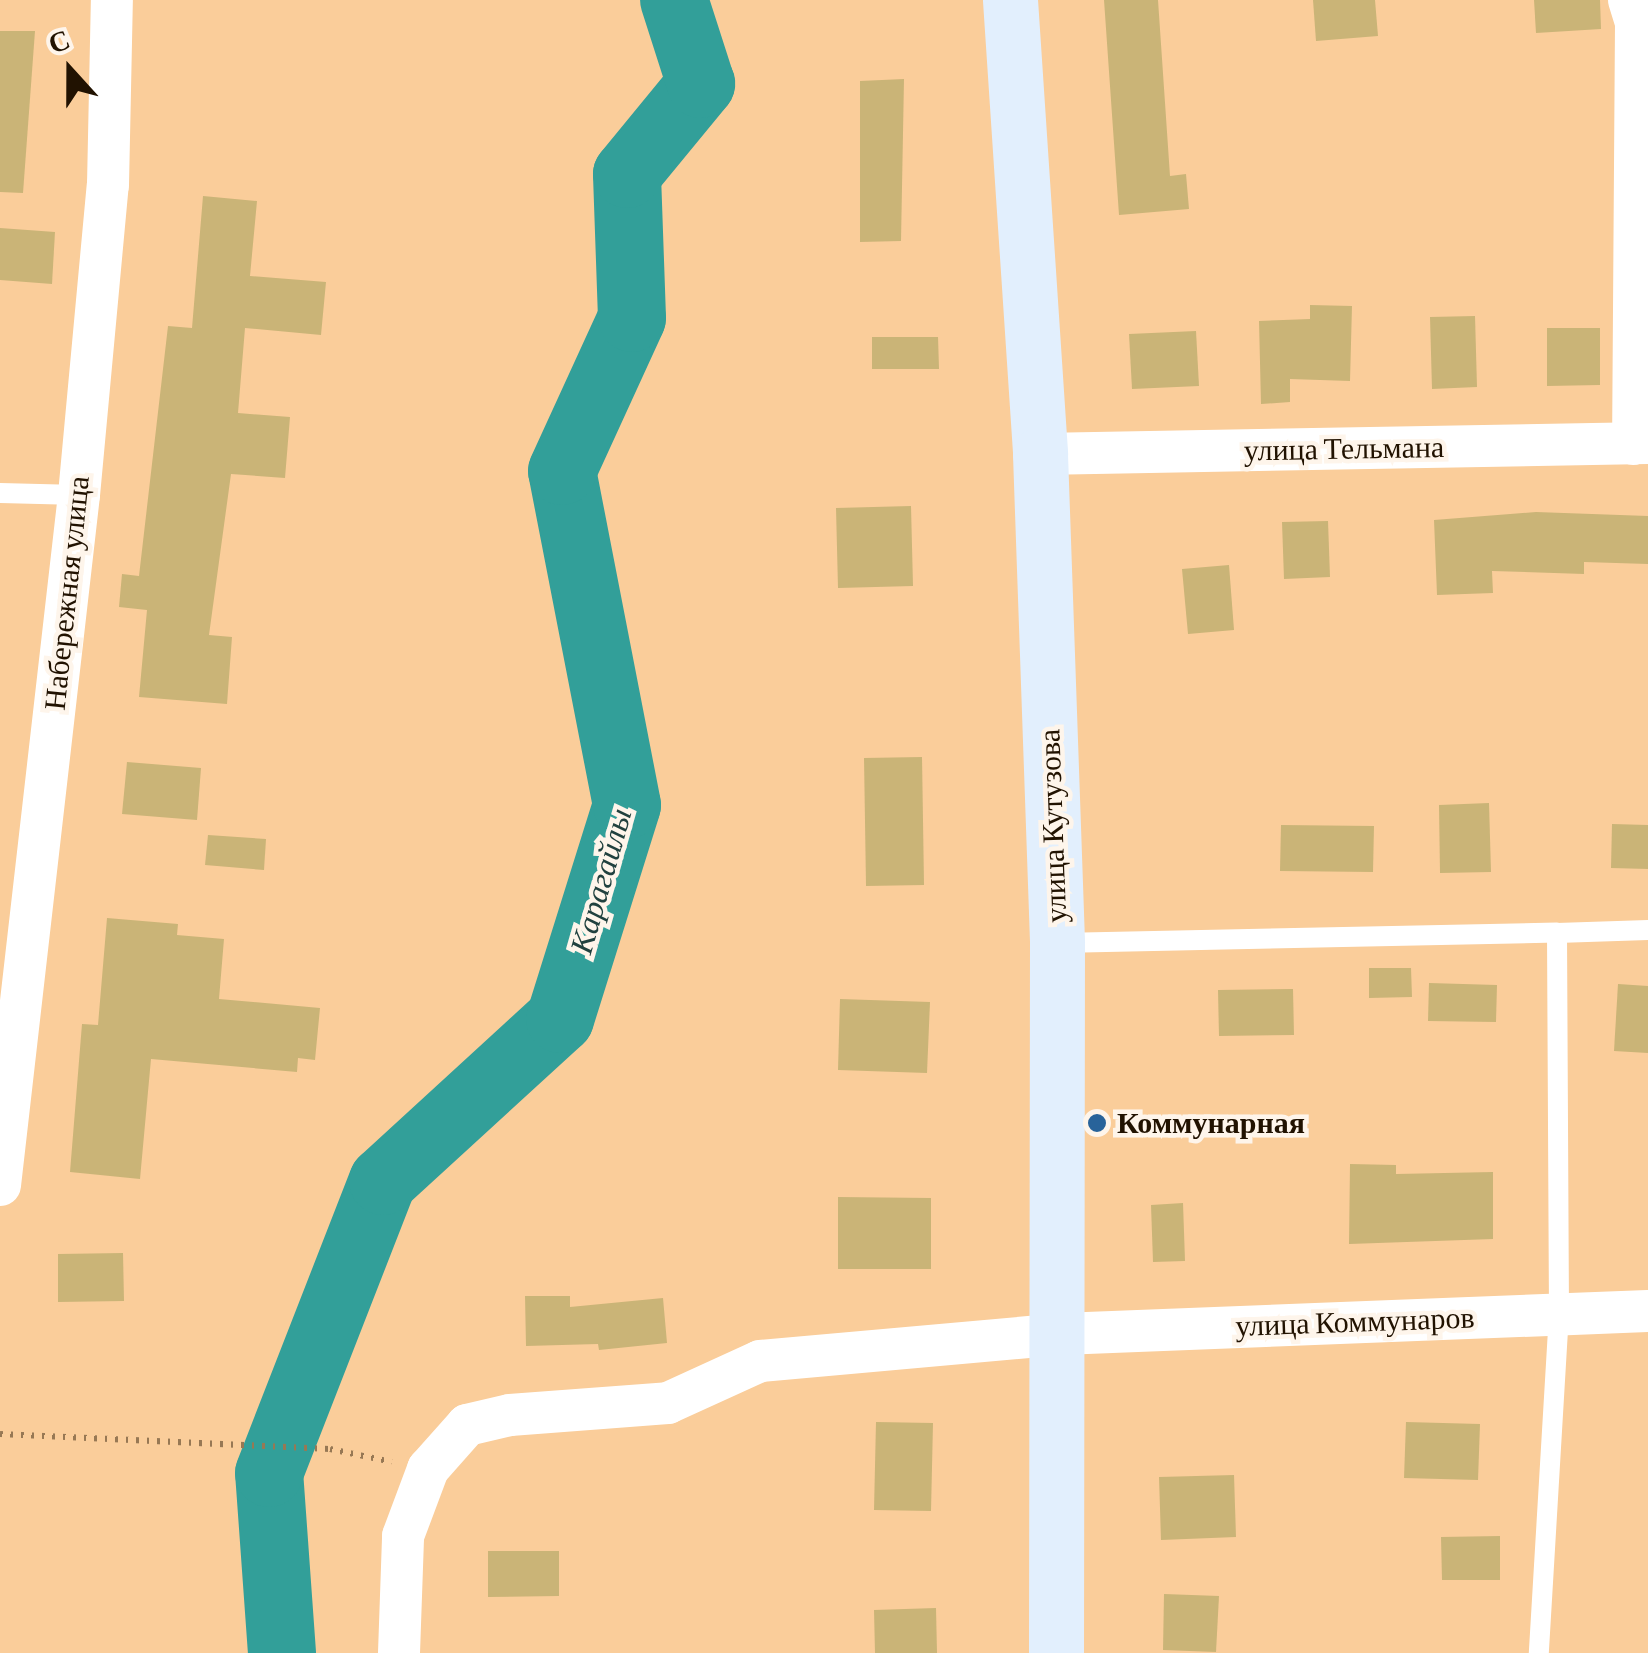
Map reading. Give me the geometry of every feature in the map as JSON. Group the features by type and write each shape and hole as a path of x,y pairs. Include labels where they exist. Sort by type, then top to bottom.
{"main road":[{"name":"улица Кутузова","path":"1010,0 1040,454 1058,943 1061,1334 1056,1653"}],"street":[{"name":"Набережная улица","path":"0,1184 79,494 108,185 112,0"},
{"path":"1629,0 1636,23 1640,443"},
{"name":"улица Тельмана","path":"1040,454 1640,443"},
{"name":"улица Коммунаров","path":"428,1469 467,1424 510,1415 668,1404 760,1361 1061,1334 1648,1311"},
{"path":"399,1653 403,1536 428,1469"}],"lane":[{"path":"0,493 79,494"},
{"path":"1058,943 1648,930"},
{"path":"1539,1653 1559,1313 1557,933"}],"path":[{"path":"0,1434 330,1449 428,1469"}],"building":[{"path":"1104,0 1158,0 1170,176 1186,174 1189,209 1119,215"},
{"path":"1313,0 1375,0 1378,36 1316,41"},
{"path":"1534,0 1600,0 1601,29 1536,33"},
{"path":"0,31 35,31 23,193 0,192"},
{"path":"904,79 901,241 860,242 860,81"},
{"path":"203,196 257,201 250,276 326,282 321,335 245,328 238,413 290,417 285,478 231,474 209,635 232,637 227,704 139,697 147,610 119,607 122,574 139,576 168,326 192,328"},
{"path":"0,228 55,232 52,284 0,280"},
{"path":"1310,305 1352,306 1350,381 1290,379 1290,402 1261,404 1259,321 1310,319"},
{"path":"1475,316 1477,387 1432,389 1430,317"},
{"path":"1547,328 1600,328 1600,385 1547,386"},
{"path":"1196,331 1199,386 1132,389 1129,334"},
{"path":"872,337 938,337 939,369 872,369"},
{"path":"911,506 913,586 838,588 836,508"},
{"path":"1536,512 1648,516 1648,564 1584,562 1584,574 1492,571 1493,593 1437,595 1434,520"},
{"path":"1328,521 1330,577 1284,579 1282,522"},
{"path":"1229,565 1234,630 1188,634 1182,569"},
{"path":"922,757 924,885 866,886 864,758"},
{"path":"127,762 201,768 197,820 122,814"},
{"path":"1489,803 1491,872 1440,873 1439,805"},
{"path":"1612,824 1648,825 1648,869 1611,868"},
{"path":"1281,825 1374,826 1373,872 1280,871"},
{"path":"208,835 266,839 264,870 205,865"},
{"path":"107,918 178,924 177,935 224,939 219,999 320,1008 315,1060 298,1058 297,1072 151,1059 140,1179 70,1172 82,1024 98,1025"},
{"path":"1369,968 1411,968 1412,997 1369,998"},
{"path":"1429,983 1497,985 1496,1022 1428,1021"},
{"path":"1618,984 1648,986 1648,1053 1614,1051"},
{"path":"1293,989 1294,1035 1219,1036 1218,990"},
{"path":"840,999 930,1002 927,1073 838,1070"},
{"path":"1350,1164 1396,1165 1396,1174 1493,1172 1493,1239 1349,1244"},
{"path":"838,1197 931,1198 931,1269 838,1269"},
{"path":"1183,1203 1185,1261 1153,1262 1151,1205"},
{"path":"123,1253 124,1301 58,1302 58,1254"},
{"path":"525,1296 570,1296 570,1307 663,1298 667,1343 599,1350 598,1344 526,1346"},
{"path":"876,1422 933,1423 931,1511 874,1510"},
{"path":"1406,1422 1480,1424 1478,1480 1404,1478"},
{"path":"1234,1475 1236,1537 1161,1540 1159,1477"},
{"path":"1500,1536 1500,1580 1442,1580 1441,1537"},
{"path":"488,1551 559,1551 559,1596 488,1597"},
{"path":"1164,1594 1219,1596 1216,1652 1163,1650"},
{"path":"936,1608 937,1653 875,1653 874,1610"}],"waterway":[{"name":"Карагайлы","path":"282,1653 269,1473 383,1181 560,1019 627,805 562,471 632,318 627,174 701,84 674,0"}],"place":[{"name":"Коммунарная","path":"1097,1123"}]}
